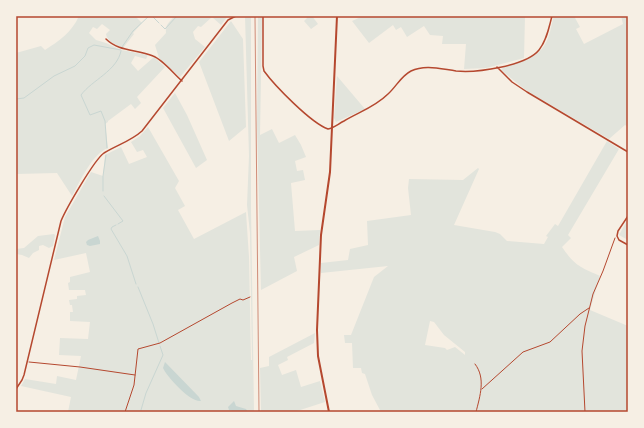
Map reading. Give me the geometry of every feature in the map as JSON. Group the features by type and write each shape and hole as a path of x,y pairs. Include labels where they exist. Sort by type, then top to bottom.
{"street":[{"path":"16,389 22,380 27,362 61,221 66,209 100,156 142,132 230,18 236,16"},
{"path":"264,16 264,71 312,120 324,128 331,128 380,101 408,73 418,68 425,67 468,72 497,67 528,59 536,53 544,42 552,16"},
{"path":"329,412 317,344 321,243 330,172 337,16"},
{"path":"106,39 123,49 154,56 182,81"},
{"path":"497,67 512,82 527,92 628,152"},
{"path":"628,216 618,231 617,236 619,240 628,245"}],"path":[{"path":"585,412 582,351 585,326 593,294 604,271 615,237 617,236"},
{"path":"125,412 134,388 138,349 160,343 232,303 240,299 243,300 250,297"},
{"path":"482,389 524,352 550,342 580,314 589,308"},
{"path":"27,362 80,367 136,375"},
{"path":"475,364 480,374 482,389 476,412"}],"shaded area":[{"path":"79,16 135,16 142,23 123,48 108,39 106,34 110,30 102,24 97,29 93,27 89,33 96,40 121,50 148,55 146,59 135,56 131,63 138,71 154,57 165,67 137,97 141,103 135,109 131,104 105,124 108,148 102,151 92,162 72,196 57,173 16,174 16,53 41,46 45,50 60,40 73,27"},
{"path":"174,16 227,17 221,25 212,17 201,27 198,26 193,32 195,39 205,47 180,77 159,58 155,45 166,33 167,26"},
{"path":"245,16 251,16 251,208 254,412 68,412 71,397 21,386 25,379 56,384 57,376 76,380 81,356 59,355 60,338 88,339 90,322 70,321 70,312 73,312 72,305 70,305 69,300 77,299 77,296 86,295 85,290 69,290 68,283 70,282 70,277 90,272 86,253 54,260 65,217 91,172 103,176 105,155 121,147 129,164 147,157 143,150 137,152 131,142 140,136 148,127 179,181 175,188 185,206 178,210 194,239 246,212 252,360 250,233 247,205 249,156"},
{"path":"258,16 262,17 260,135 272,129 279,143 295,135 306,157 295,161 297,171 303,170 305,180 291,183 295,231 320,230 319,245 294,257 297,271 261,290 257,124"},
{"path":"306,16 312,16 318,24 311,29 304,21 307,18"},
{"path":"363,16 525,16 524,58 486,68 464,69 466,44 442,44 443,36 430,35 424,26 407,37 401,27 396,30 393,25 369,43 352,21"},
{"path":"554,16 574,16 580,27 576,29 584,44 623,24 621,16 628,16 628,127 625,125 609,139 527,91 501,70 539,52 548,39"},
{"path":"231,21 243,39 246,127 229,141 199,62"},
{"path":"337,76 365,109 336,122 334,118"},
{"path":"175,93 187,115 207,160 196,168 163,108"},
{"path":"607,141 619,149 568,235 571,238 562,247 574,262 600,276 590,310 628,326 628,412 381,412 372,395 365,374 362,373 361,368 353,368 352,343 345,343 344,335 351,335 374,277 388,266 321,273 321,263 348,260 350,249 368,245 367,221 411,215 408,188 409,179 463,180 478,168 479,169 454,225 495,232 500,234 507,241 544,244 548,237 546,236 555,224 558,226","holes":["430,321 434,322 444,335 465,352 465,355 455,347 447,350 445,348 425,345"]},
{"path":"628,219 628,240 619,235"},
{"path":"54,234 53,246 49,248 43,245 39,246 39,250 33,253 29,258 16,254 16,249 24,248 38,236"},
{"path":"98,236 100,244 90,246 87,245 86,242 88,240"},
{"path":"315,333 314,343 287,357 288,360 278,365 282,375 296,370 301,387 320,381 325,402 294,412 261,412 260,368 269,366 269,357"},
{"path":"165,362 199,397 201,401 191,398 174,383 163,368"},
{"path":"234,401 236,406 246,409 248,412 236,412 229,410 228,407"}],"waterway":[{"path":"122,47 133,31 149,16"},
{"path":"152,16 159,23"},
{"path":"161,25 165,29 177,16"},
{"path":"16,99 24,98 54,76 75,66 85,56 88,48 94,45 121,50"},
{"path":"107,148 105,121 101,111 90,115 81,95 115,64 121,51"},
{"path":"103,191 103,176 106,155"},
{"path":"104,196 123,221 118,224"},
{"path":"116,225 111,229 127,256 136,284"},
{"path":"138,287 159,343"},
{"path":"141,410 146,393 163,355 160,346"}],"railway":[{"path":"255,16 259,412"}]}
